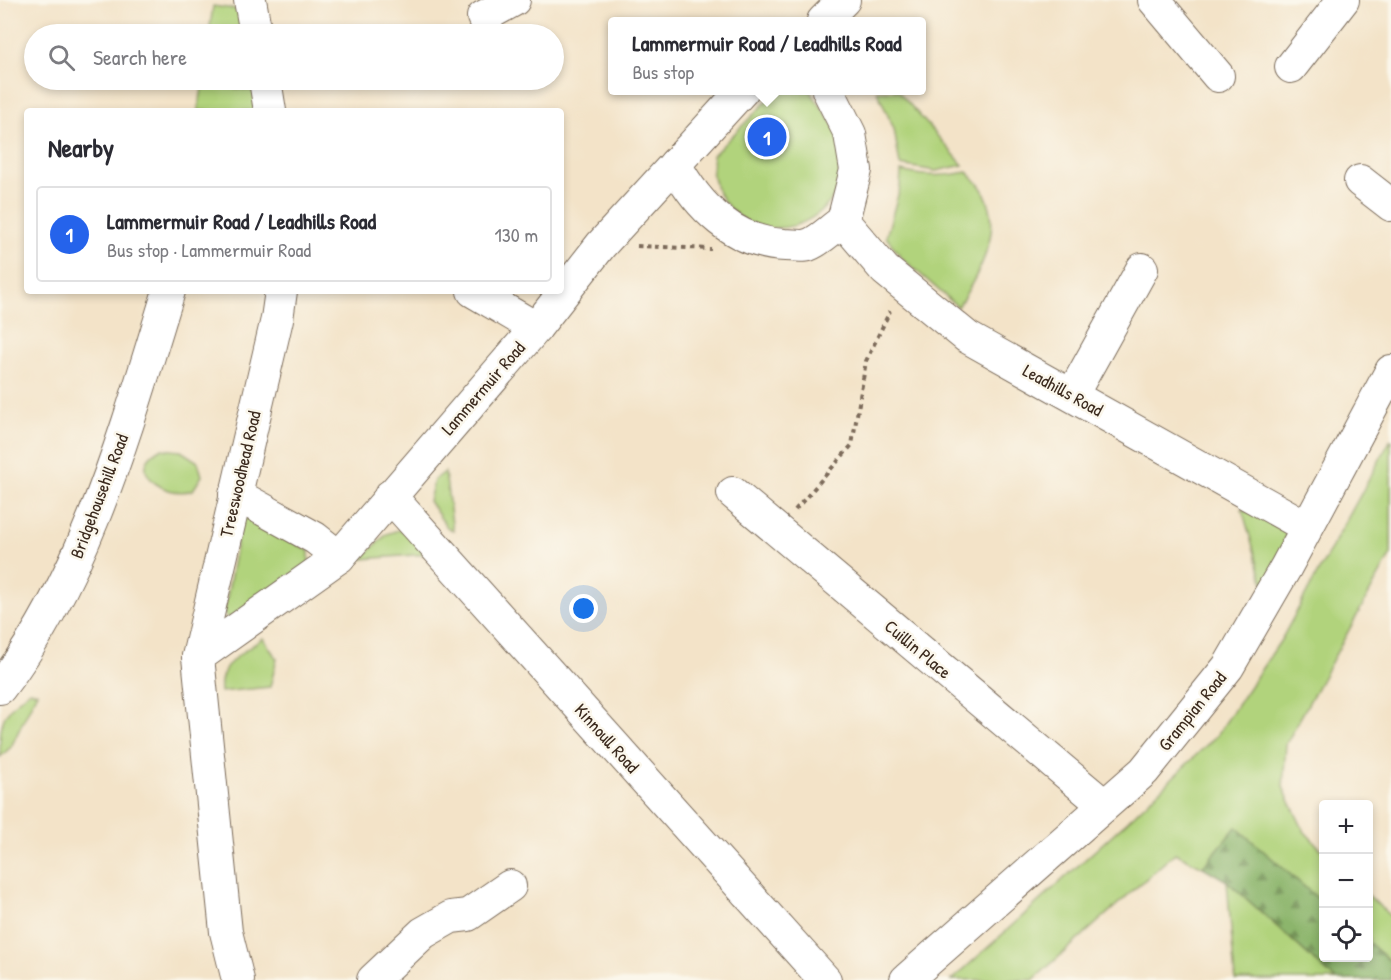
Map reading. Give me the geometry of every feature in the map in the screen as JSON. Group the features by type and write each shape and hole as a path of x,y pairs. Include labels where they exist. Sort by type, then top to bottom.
{"street":[{"path":"250,0 254,24"},
{"path":"483,17 514,0"},
{"path":"827,17 844,0"},
{"path":"1154,0 1218,76"},
{"path":"1291,68 1343,0"},
{"path":"266,90 269,108"},
{"name":"Lammermuir Road","path":"564,292 601,245 738,95"},
{"path":"675,164 688,189 725,225 746,238 774,244 807,245 843,221 856,170 850,134 830,95"},
{"path":"1360,181 1391,205"},
{"name":"Leadhills Road","path":"843,221 885,270 967,337 1307,527"},
{"path":"1072,395 1142,269"},
{"name":"Bridgehousehill Road","path":"0,688 15,669 64,586 120,447 168,294"},
{"name":"Treeswoodhead Road","path":"238,980 225,933 198,657 277,319 281,294"},
{"path":"478,294 536,328"},
{"name":"Lammermuir Road","path":"198,657 339,557 563,294"},
{"name":"Grampian Road","path":"906,980 1144,771 1228,667 1391,371"},
{"name":"Cuillin Place","path":"733,493 1104,805"},
{"path":"235,494 315,538 339,557"},
{"name":"Kinnoull Road","path":"390,496 825,980"},
{"path":"373,980 423,933 451,917 468,915 510,886"}],"path":[{"path":"777,530 852,445 866,361 892,308 906,287"}],"green space":[{"path":"213,6 248,11 251,24 210,24"},
{"path":"202,90 247,90 259,92 267,108 199,108"},
{"path":"773,95 813,95 840,138 847,158 847,168 828,204 812,218 793,226 774,228 754,224 737,215 723,199 713,178 713,155"},
{"path":"879,95 902,95 963,165 936,171 900,165 894,129"},
{"path":"901,171 934,176 967,172 981,188 989,204 992,221 985,256 958,307 902,258 886,237 900,188"},
{"path":"1391,439 1391,554 1286,744 1283,787 1304,831 1319,847 1319,900 1236,828 1203,867 1175,853 1033,980 952,980 1134,815 1217,735 1281,640"},
{"path":"161,449 181,451 198,462 202,476 193,490 181,492 170,490 159,486 152,480 147,472 146,464 150,456"},
{"path":"445,472 453,531 448,529 429,501 434,480"},
{"path":"1242,509 1288,531 1267,595"},
{"path":"249,517 309,551 309,563 228,619 224,614 241,519"},
{"path":"398,530 408,532 427,554 361,559 387,534"},
{"path":"263,638 277,659 270,687 221,692 221,682 227,667 240,654"},
{"path":"29,691 37,692 11,747 0,757 0,735 7,713"},
{"path":"1236,827 1319,900 1319,962 1373,962 1373,946 1391,962 1391,980 1336,980 1227,881 1203,867"},
{"path":"1227,881 1336,980 1235,980"},
{"path":"1373,900 1391,917 1391,962 1373,946"}],"place":[{"name":"Lammermuir Road / Leadhills Road","path":"767,137"}]}
